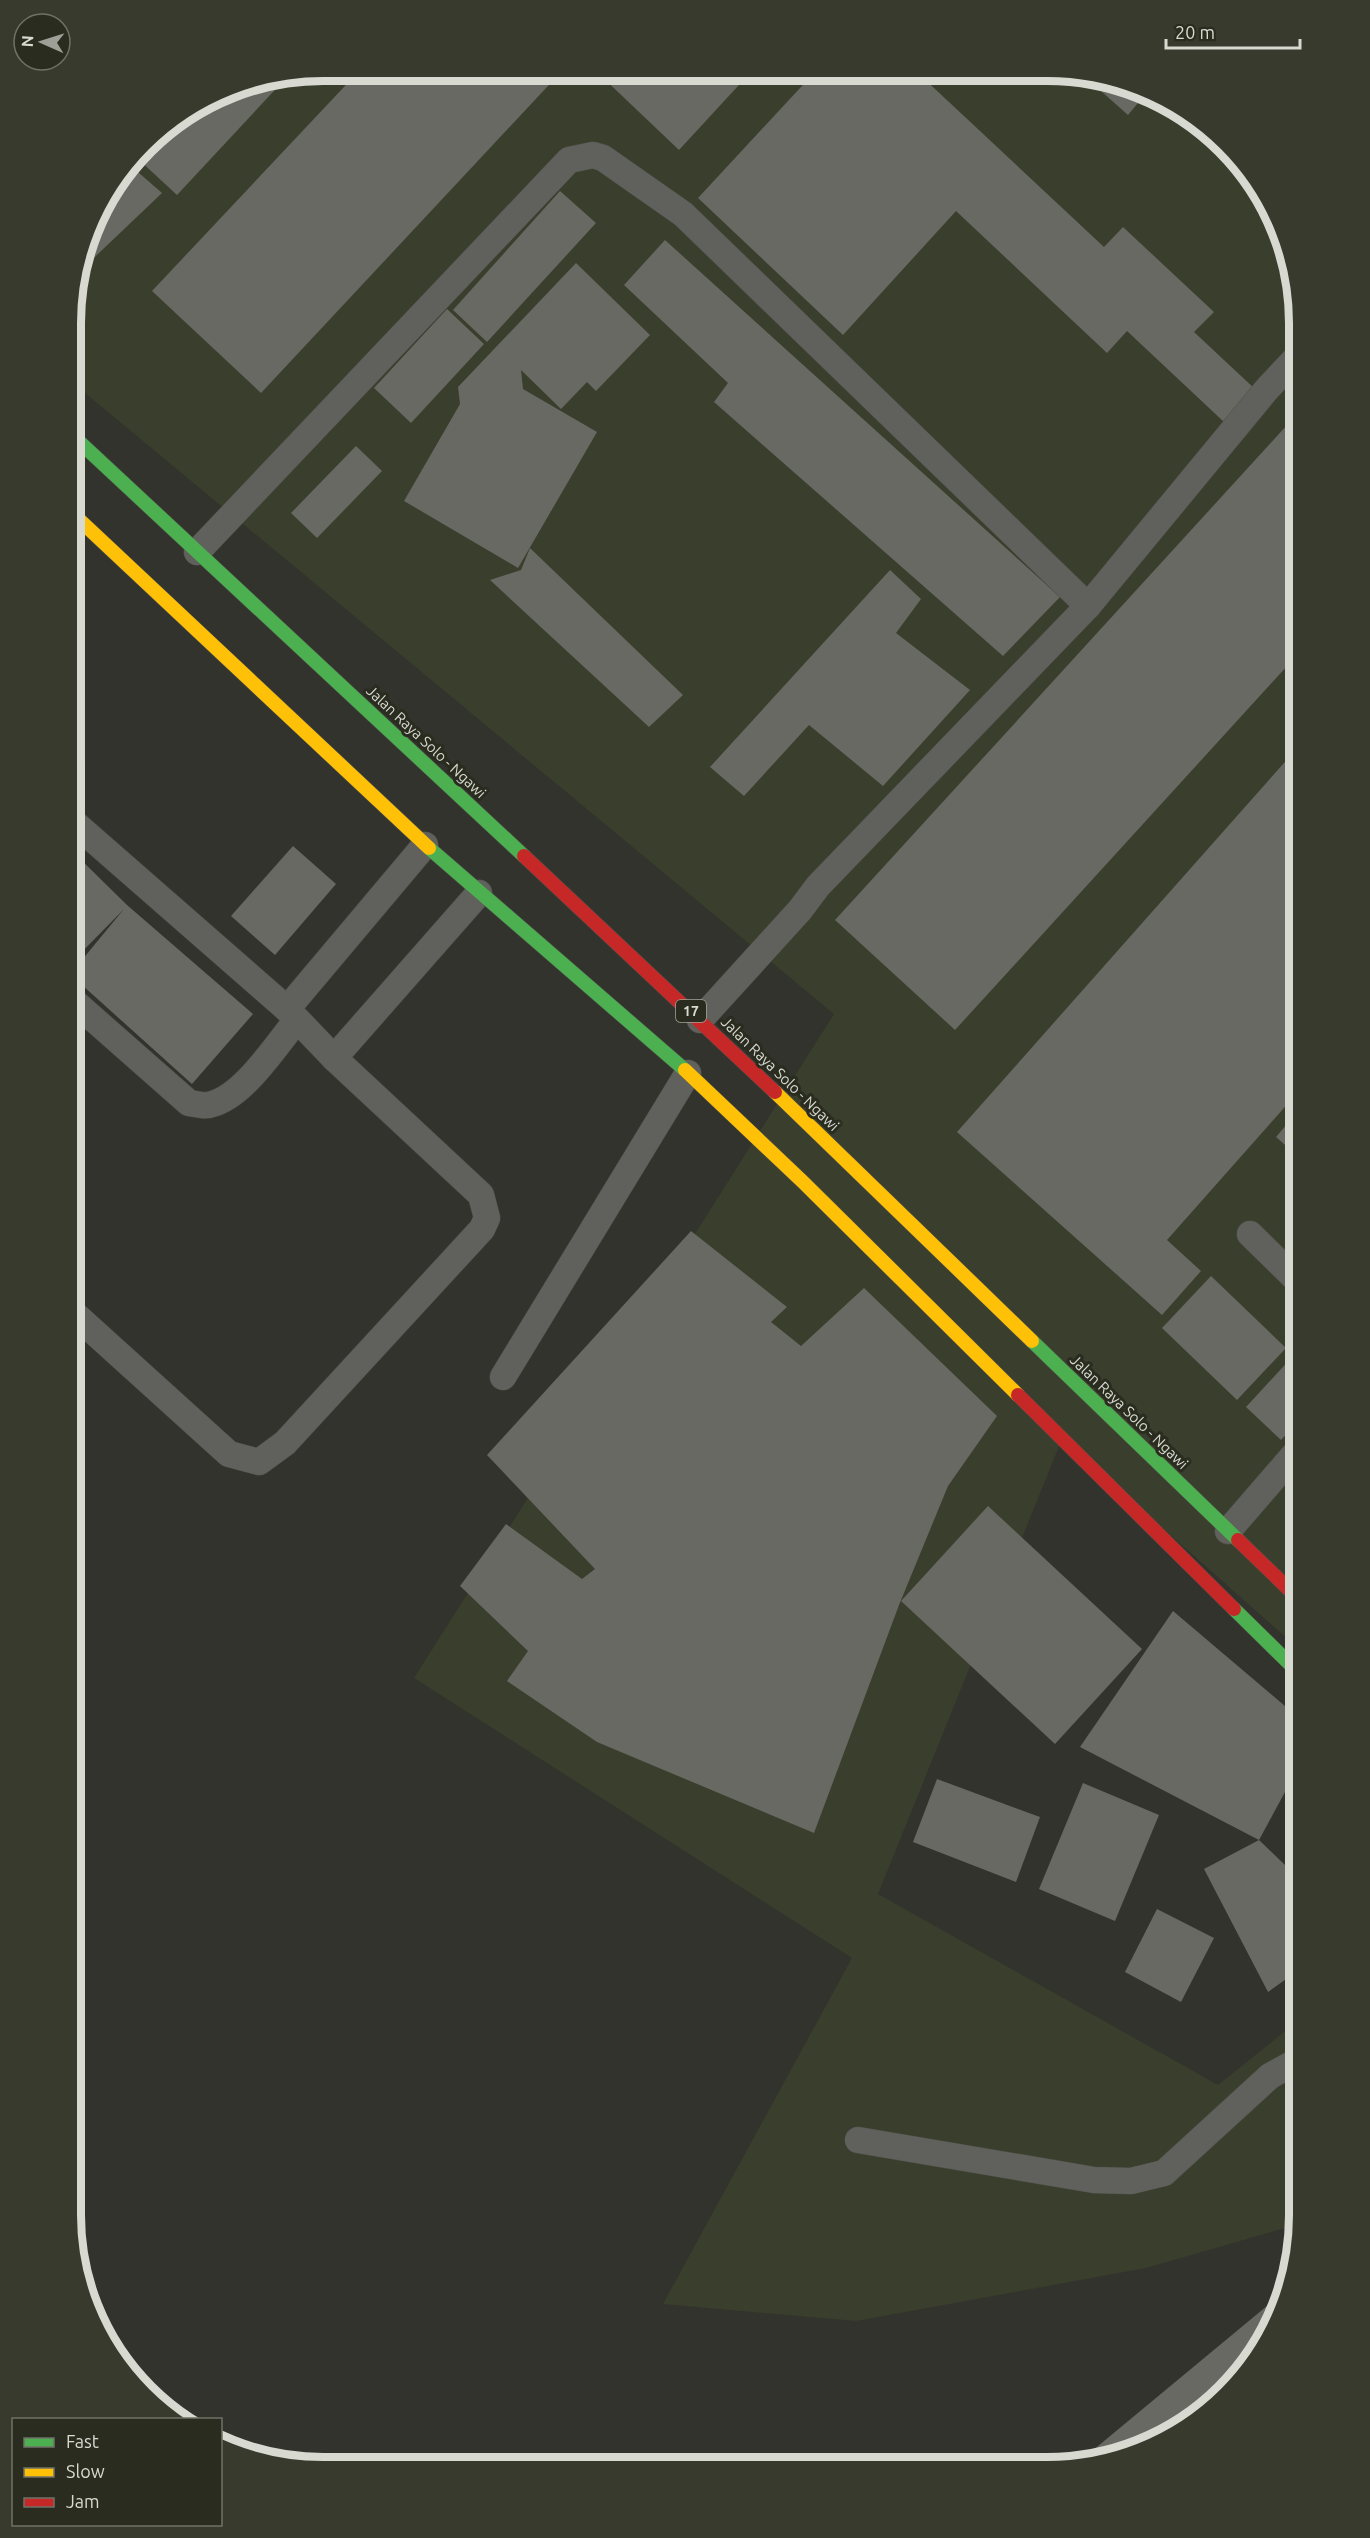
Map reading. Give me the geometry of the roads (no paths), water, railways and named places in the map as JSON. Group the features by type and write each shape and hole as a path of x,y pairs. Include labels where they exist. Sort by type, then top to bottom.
{"highway":[{"name":"Jalan Raya Solo - Ngawi","path":"81,443 700,1020 1289,1589"},
{"path":"81,521 425,845 688,1073 803,1182 1289,1663"}],"lane":[{"path":"197,552 569,160 593,155 603,158 683,214 1088,606"},
{"path":"700,1020 800,910 818,886 1088,606 1267,389 1289,366"},
{"path":"81,829 292,1015 334,1058 481,1195 487,1218 482,1229 285,1443 259,1462 229,1454 81,1319"},
{"path":"81,1008 189,1103 213,1104 237,1092 292,1015 425,845"},
{"path":"334,1058 479,893"},
{"path":"503,1377 688,1073"},
{"path":"1250,1234 1289,1272"},
{"path":"1228,1531 1289,1461"},
{"path":"858,2140 1094,2180 1131,2181 1164,2173 1270,2076 1289,2066"}]}
